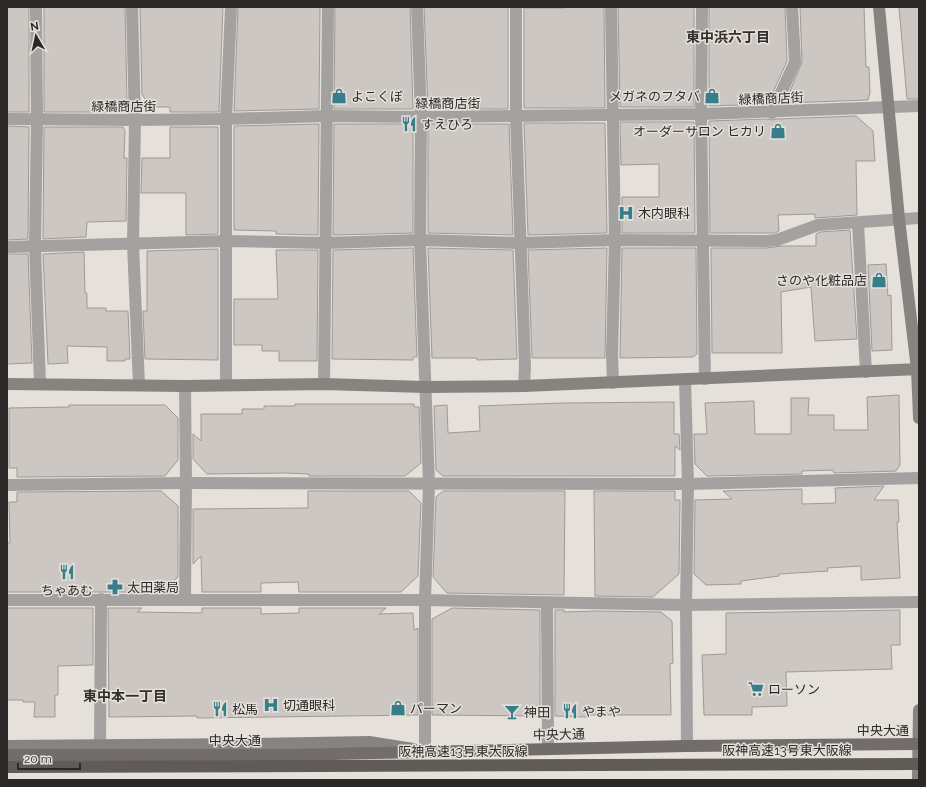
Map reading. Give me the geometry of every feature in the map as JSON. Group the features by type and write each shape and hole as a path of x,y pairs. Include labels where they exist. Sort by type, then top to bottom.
{"highway":[{"name":"阪神高速13号東大阪線","path":"7,766 919,764"}],"main road":[{"name":"中央大通","path":"7,755 287,754 548,748 918,744"}],"street":[{"path":"36,7 37,120 35,246 40,384"},
{"path":"132,7 135,120 133,244 139,385"},
{"path":"226,385 226,119 231,7"},
{"path":"324,384 328,7"},
{"path":"7,746 369,742 425,751 425,600 428,484 420,240 421,117 417,7"},
{"path":"516,7 516,117 525,366 524,386"},
{"path":"611,7 615,240 612,354 613,382"},
{"path":"702,7 701,114 705,379"},
{"path":"772,113 795,62 792,7"},
{"path":"879,7 899,219 918,369 919,418"},
{"name":"緑橋商店街","path":"7,119 135,120 327,116 613,116 772,113 919,106"},
{"path":"7,247 227,241 326,243 420,240 520,243 615,240 766,241 777,240 818,225 919,218"},
{"path":"858,223 866,372"},
{"path":"7,384 185,386 324,384 426,387 524,386 918,369"},
{"path":"685,379 688,484 686,746"},
{"path":"185,386 185,599"},
{"path":"7,485 186,483 688,484 919,478"},
{"path":"100,746 101,599"},
{"path":"7,600 425,600 686,605 919,602"},
{"path":"547,602 548,748"},
{"path":"918,780 919,710"}],"building":[{"path":"7,7 29,7 29,112 7,112"},
{"path":"44,7 125,7 127,101 116,112 44,112"},
{"path":"140,7 223,7 219,112 170,112 170,107 150,107 142,94"},
{"path":"238,7 320,7 319,109 234,111"},
{"path":"335,7 410,7 413,109 334,109"},
{"path":"424,7 508,7 508,109 428,109"},
{"path":"604,7 605,108 524,108 524,8"},
{"path":"618,7 694,7 694,107 620,107"},
{"path":"709,7 785,7 787,61 768,104 709,106"},
{"path":"800,7 864,7 866,67 869,67 870,93 868,100 785,103 802,62"},
{"path":"899,7 919,7 919,99 907,99"},
{"path":"856,116 873,131 875,161 856,161 857,215 815,218 815,214 778,215 779,231 775,233 710,233 709,121"},
{"path":"620,122 694,122 695,233 622,233 622,197 659,197 659,164 621,165"},
{"path":"524,123 605,123 607,233 528,235"},
{"path":"319,124 318,235 276,234 276,231 234,230 234,126"},
{"path":"334,124 413,124 413,233 333,235"},
{"path":"428,124 509,124 513,235 428,233"},
{"path":"7,126 29,127 28,239 7,240"},
{"path":"44,127 123,127 125,131 124,158 127,158 126,221 87,222 86,237 43,239"},
{"path":"170,127 218,127 218,234 186,235 186,193 141,193 142,158 170,158"},
{"path":"850,230 857,339 815,341 811,287 781,292 782,353 712,353 711,248 816,246 816,234 820,232"},
{"path":"413,248 417,357 413,357 413,360 332,359 333,250"},
{"path":"428,248 513,250 517,359 477,360 477,358 432,358"},
{"path":"607,248 605,358 532,358 528,250"},
{"path":"622,248 696,248 697,354 693,357 620,358"},
{"path":"218,249 218,360 145,359 143,311 147,311 147,251"},
{"path":"276,250 318,250 317,361 279,361 279,351 262,351 262,345 234,345 234,299 278,299"},
{"path":"84,252 87,308 106,308 106,311 128,311 130,359 125,359 125,361 107,361 107,347 67,346 68,363 48,364 43,254"},
{"path":"7,254 28,254 32,363 7,364"},
{"path":"886,264 888,296 891,295 892,350 872,351 868,265"},
{"path":"899,395 900,465 896,471 834,473 833,470 802,471 802,474 707,476 695,464 694,434 707,434 705,403 754,401 755,434 791,434 791,398 809,398 808,415 834,415 834,430 868,430 867,397"},
{"path":"674,402 674,434 679,434 680,450 675,446 675,476 443,476 436,470 434,406 447,405 448,433 480,431 479,406 562,403"},
{"path":"295,404 414,404 414,407 419,407 421,463 405,476 309,476 309,474 286,473 207,474 193,459 193,434 201,441 201,414 242,414 242,409 264,409 264,406 295,406"},
{"path":"69,405 165,405 178,418 178,460 165,476 17,477 17,468 9,468 9,408 69,407"},
{"path":"884,486 874,500 898,500 899,522 897,522 900,578 861,580 861,566 827,568 828,571 779,574 779,576 741,581 741,584 706,585 694,574 695,500 732,499 723,491 802,489 802,504 836,503 835,488"},
{"path":"161,491 178,506 178,577 160,592 7,592 7,543 10,543 9,502 17,502 17,492"},
{"path":"308,491 409,491 421,503 418,576 401,592 299,592 298,582 261,583 261,592 202,592 201,556 193,564 193,509 308,508"},
{"path":"443,491 565,491 564,595 447,593 433,577 436,497"},
{"path":"594,491 675,491 675,500 680,500 679,574 653,597 595,596"},
{"path":"7,608 93,608 93,665 58,666 58,695 55,695 55,717 34,717 35,702 7,700"},
{"path":"108,608 142,608 137,612 202,613 202,608 261,608 261,614 299,613 299,608 386,608 379,614 413,613 414,630 418,628 418,715 197,718 197,716 109,717"},
{"path":"452,608 540,610 540,716 432,715 432,619"},
{"path":"555,610 564,610 564,612 661,612 672,621 673,663 670,664 671,715 587,715 587,717 555,716"},
{"path":"900,610 900,645 891,645 892,669 786,672 787,706 752,707 752,715 704,715 702,655 726,654 726,613"}],"place":[{"name":"よこくぼ","path":"339,96"},
{"name":"メガネのフタバ","path":"712,96"},
{"name":"すえひろ","path":"409,124"},
{"name":"オーダーサロン ヒカリ","path":"778,131"},
{"name":"木内眼科","path":"626,213"},
{"name":"さのや化粧品店","path":"879,280"},
{"name":"ちゃあむ","path":"67,572"},
{"name":"太田薬局","path":"115,587"},
{"name":"ローソン","path":"756,689"},
{"name":"切通眼科","path":"271,705"},
{"name":"パーマン","path":"398,708"},
{"name":"松馬","path":"220,709"},
{"name":"やまや","path":"570,711"},
{"name":"神田","path":"512,712"}],"district":[{"name":"東中浜六丁目","path":"728,37"},
{"name":"東中本一丁目","path":"125,696"}]}
